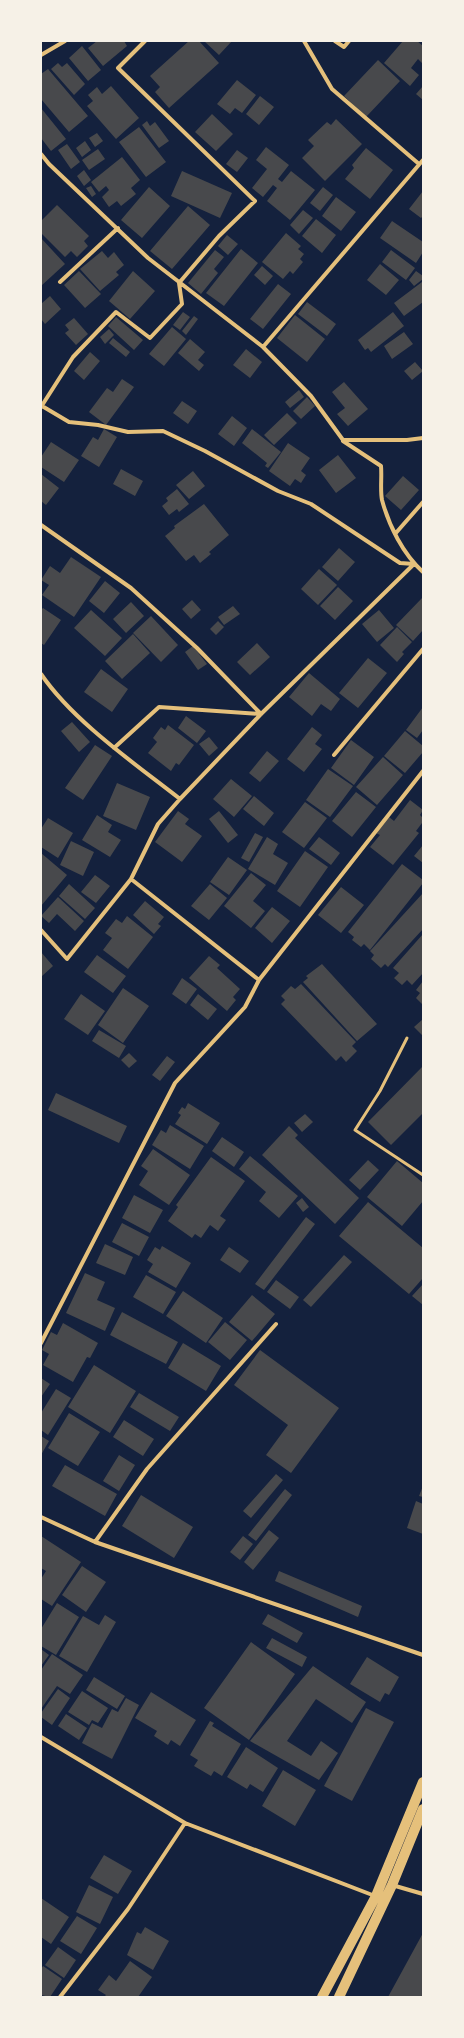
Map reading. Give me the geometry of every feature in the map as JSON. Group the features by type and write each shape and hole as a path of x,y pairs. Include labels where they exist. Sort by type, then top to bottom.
{"main road":[{"path":"322,1997 376,1896 423,1782"},
{"path":"339,1997 392,1885 423,1809"}],"street":[{"path":"41,55 65,41"},
{"path":"145,41 118,68 255,201 219,236 179,283 182,304 150,338 116,312 73,357 41,407 69,422 98,425 128,432 163,431 205,451 278,491 311,504 400,563 414,564"},
{"path":"304,41 332,89 419,164"},
{"path":"335,41 344,47 349,41"},
{"path":"41,154 49,164 148,258 263,347 311,396 343,440 381,466 382,499 395,534 414,564 423,572"},
{"path":"263,347 423,160"},
{"path":"60,282 118,228"},
{"path":"343,440 407,440 423,438"},
{"path":"395,534 423,502"},
{"path":"41,525 131,588 196,648 261,714"},
{"path":"41,930 67,958 131,879 158,824 180,799 261,714 414,564"},
{"path":"334,756 423,649"},
{"path":"41,674 54,693 114,748 180,799"},
{"path":"114,748 159,707 261,714"},
{"path":"41,1343 175,1083 245,1006 259,980 423,771"},
{"path":"131,879 259,980"},
{"path":"95,1542 147,1469 276,1324"},
{"path":"41,1517 95,1542 423,1655"},
{"path":"41,1737 185,1824 376,1896"},
{"path":"60,1997 128,1909 185,1824"},
{"path":"392,1885 423,1894"}],"lane":[{"path":"407,1038 380,1092 355,1130 423,1175"}],"building":[{"path":"97,41 124,41 127,46 103,66 88,48"},
{"path":"189,41 199,41 219,63 169,108 155,92 160,87 150,76"},
{"path":"204,41 232,41 219,55"},
{"path":"403,41 417,41 423,46 423,64 418,59 411,68 419,75 410,86 384,63"},
{"path":"82,46 101,70 88,81 69,58"},
{"path":"378,60 400,81 366,117 344,96"},
{"path":"58,63 62,67 67,63 85,84 74,95 51,69"},
{"path":"48,69 88,116 69,132 41,99 41,74"},
{"path":"237,80 256,95 242,113 235,108 230,114 217,104"},
{"path":"111,86 139,118 116,139 87,106 93,101 88,95 97,87 102,94"},
{"path":"423,86 423,100 416,94"},
{"path":"260,96 274,107 259,125 246,114"},
{"path":"41,108 66,139 51,151 41,138"},
{"path":"212,114 233,134 216,151 195,132"},
{"path":"336,119 362,144 325,181 302,158 314,146 308,140 327,122 331,125"},
{"path":"147,121 150,126 155,122 169,141 159,148 142,125"},
{"path":"139,127 166,162 146,177 119,142"},
{"path":"97,133 103,141 95,147 89,138"},
{"path":"85,141 91,150 82,157 76,148"},
{"path":"67,144 80,162 71,169 58,150"},
{"path":"266,147 289,165 278,179 282,182 291,171 315,190 290,220 267,201 277,188 273,185 263,197 252,188 267,169 256,160"},
{"path":"366,148 393,170 370,199 345,179 354,168 352,165"},
{"path":"98,149 105,159 89,170 82,160"},
{"path":"237,150 248,158 237,172 226,164"},
{"path":"122,157 140,180 131,188 136,194 121,206 117,201 109,207 102,197 109,190 106,186 99,192 91,182"},
{"path":"84,170 91,180 84,186 77,176"},
{"path":"182,171 232,193 220,218 171,196"},
{"path":"91,186 96,194 92,197 86,188"},
{"path":"149,187 170,206 142,238 121,220"},
{"path":"323,187 333,195 320,211 310,203"},
{"path":"423,191 423,216 421,218 409,209"},
{"path":"336,197 356,212 341,231 322,216"},
{"path":"57,205 89,236 84,241 88,246 77,257 71,251 65,257 41,233 41,221"},
{"path":"188,206 210,225 172,269 150,251"},
{"path":"303,210 313,218 299,234 290,225"},
{"path":"316,219 336,235 322,253 302,236"},
{"path":"392,221 423,242 423,252 416,263 380,238"},
{"path":"286,233 301,246 298,249 304,254 300,259 303,262 293,274 290,271 283,279 262,262"},
{"path":"227,235 238,244 228,255 218,246"},
{"path":"41,238 65,264 41,286"},
{"path":"241,249 258,263 224,306 206,293"},
{"path":"215,250 224,257 214,269 218,273 201,294 188,283"},
{"path":"391,250 415,268 406,280 382,262"},
{"path":"102,251 108,258 114,252 124,265 116,272 119,275 100,291 80,269"},
{"path":"380,264 399,280 386,295 367,280"},
{"path":"262,266 273,276 265,285 254,275"},
{"path":"79,271 101,294 85,308 64,285"},
{"path":"133,271 155,291 130,319 109,301"},
{"path":"416,271 423,276 423,279 414,286 409,280"},
{"path":"422,282 423,302 404,316 394,303"},
{"path":"278,284 291,294 263,329 250,319"},
{"path":"50,296 61,309 45,324 41,319 41,304"},
{"path":"307,302 336,324 327,336 298,314"},
{"path":"183,312 190,317 180,330 173,325"},
{"path":"393,312 404,326 371,352 368,348 365,350 358,340"},
{"path":"295,315 325,339 307,362 277,338"},
{"path":"194,316 198,319 186,335 182,331"},
{"path":"116,317 143,340 134,350 108,326"},
{"path":"74,318 88,334 76,345 65,333 69,330 65,325"},
{"path":"172,327 186,339 164,366 149,354"},
{"path":"109,329 114,335 105,344 100,337"},
{"path":"404,332 413,344 392,359 384,346"},
{"path":"113,338 130,352 126,357 109,343"},
{"path":"190,339 205,352 198,360 204,365 199,371 178,353"},
{"path":"246,349 262,362 250,378 233,365"},
{"path":"90,352 100,361 84,380 74,371"},
{"path":"415,362 423,371 412,380 404,371"},
{"path":"122,379 134,387 106,425 89,412 107,388 113,392"},
{"path":"344,382 368,409 348,426 337,414 345,408 332,392"},
{"path":"299,390 304,397 290,408 285,402"},
{"path":"307,397 315,406 301,419 293,411"},
{"path":"182,401 197,411 188,424 173,413"},
{"path":"287,413 297,423 274,445 264,435"},
{"path":"232,416 247,428 234,446 218,434"},
{"path":"104,429 117,437 99,467 81,456 93,437 98,440"},
{"path":"252,429 281,452 268,468 265,466 267,463 242,443"},
{"path":"51,442 79,460 64,482 41,467 41,457"},
{"path":"288,443 310,458 301,471 306,475 301,483 295,479 290,486 269,471"},
{"path":"338,455 356,478 336,493 319,470"},
{"path":"121,469 143,481 135,496 113,484"},
{"path":"193,471 205,486 189,499 176,485"},
{"path":"41,474 59,488 46,505 41,501"},
{"path":"403,476 419,490 401,510 385,496"},
{"path":"177,489 189,504 179,512 177,509 169,515 162,506 168,501 166,498"},
{"path":"204,504 229,535 209,552 211,554 200,563 194,555 186,561 165,536 175,528 174,526"},
{"path":"339,548 355,562 338,581 322,567"},
{"path":"71,557 101,577 74,617 42,595 49,585 41,580 50,566 60,573"},
{"path":"319,569 337,585 318,605 301,589"},
{"path":"105,581 120,593 104,613 89,601"},
{"path":"338,587 353,601 335,620 320,606"},
{"path":"423,597 423,630 413,641 396,625"},
{"path":"192,600 201,610 191,619 182,609"},
{"path":"131,602 144,616 126,633 113,619"},
{"path":"233,606 240,614 224,625 218,617"},
{"path":"43,608 61,620 44,645 41,643 41,610"},
{"path":"91,610 122,638 105,656 74,628"},
{"path":"379,610 394,628 377,642 362,624"},
{"path":"151,616 178,645 161,662 133,633"},
{"path":"218,621 224,627 216,635 210,629"},
{"path":"397,627 412,642 402,652 404,654 397,662 380,645"},
{"path":"133,634 150,653 122,679 105,661"},
{"path":"257,643 270,657 250,675 237,662"},
{"path":"193,646 207,664 198,670 185,652"},
{"path":"368,658 387,673 358,708 339,693"},
{"path":"101,669 128,689 112,712 84,692"},
{"path":"309,673 340,699 331,711 321,704 312,716 289,697"},
{"path":"423,707 423,730 417,738 406,730"},
{"path":"186,716 206,731 197,743 178,728"},
{"path":"72,722 90,742 79,752 61,731"},
{"path":"168,725 194,745 179,765 176,763 171,771 148,753 157,742 153,738 161,727 165,730"},
{"path":"312,727 322,735 315,744 322,749 304,772 287,759"},
{"path":"405,731 423,746 423,752 405,773 384,756"},
{"path":"209,737 218,748 209,756 199,744"},
{"path":"351,740 374,757 354,785 331,768"},
{"path":"95,745 112,756 83,800 65,788"},
{"path":"267,751 279,761 260,782 249,773"},
{"path":"383,757 403,775 377,805 356,787"},
{"path":"328,769 353,786 330,817 306,800"},
{"path":"231,779 252,796 234,817 213,799"},
{"path":"117,783 150,797 136,830 103,816"},
{"path":"356,792 376,807 352,837 332,821"},
{"path":"254,796 274,813 264,826 243,809"},
{"path":"410,800 423,810 420,815 423,818 423,824 422,823 416,831 419,833 393,865 370,847 380,835 376,833 389,817 394,821"},
{"path":"305,802 327,818 304,848 282,832"},
{"path":"178,811 189,819 185,824 202,836 182,862 155,842"},
{"path":"219,811 238,835 228,843 209,819"},
{"path":"97,815 112,825 108,832 121,840 110,857 82,840"},
{"path":"48,818 73,833 58,858 41,847 41,829"},
{"path":"255,833 263,837 249,862 241,858"},
{"path":"267,837 278,844 273,854 288,863 275,885 248,869"},
{"path":"319,837 340,853 331,865 309,849"},
{"path":"71,841 94,852 83,876 60,865"},
{"path":"423,845 423,863 414,856"},
{"path":"305,851 328,867 300,907 277,891"},
{"path":"41,853 67,875 41,906 42,876"},
{"path":"228,857 247,870 229,895 210,882"},
{"path":"402,864 423,880 423,883 370,950 364,944 361,947 352,940 354,937 348,932"},
{"path":"251,873 266,885 253,901 265,911 251,928 224,906"},
{"path":"95,875 110,886 96,903 81,892"},
{"path":"69,884 95,908 85,919 59,896"},
{"path":"210,884 227,898 209,920 191,906"},
{"path":"341,887 364,905 341,933 318,915"},
{"path":"423,893 423,929 388,967 385,964 381,968 371,959 374,955 370,951"},
{"path":"58,897 84,921 75,931 57,914 49,923 41,916"},
{"path":"145,901 164,917 158,924 161,926 154,934 133,915"},
{"path":"272,907 290,921 272,943 255,928"},
{"path":"127,916 153,937 128,969 103,950 112,938 105,933 116,919 122,923"},
{"path":"423,934 423,973 412,985 407,980 402,985 394,978 399,973 393,968"},
{"path":"41,952 53,966 41,977"},
{"path":"97,955 126,976 113,993 84,972"},
{"path":"209,956 220,965 217,968 240,989 233,997 236,1000 227,1011 189,978"},
{"path":"322,964 377,1024 357,1041 303,982 308,978 306,976"},
{"path":"182,978 197,989 186,1004 172,994"},
{"path":"423,981 423,1005 416,998 420,993 416,990"},
{"path":"301,984 356,1042 352,1046 357,1051 346,1062 341,1056 336,1061 281,1004 285,1000 281,996 291,986 295,989"},
{"path":"123,988 149,1006 123,1043 98,1025"},
{"path":"81,994 105,1011 88,1035 64,1019"},
{"path":"198,994 217,1009 208,1020 190,1005"},
{"path":"423,1019 423,1036 414,1027"},
{"path":"99,1030 126,1046 119,1058 92,1041"},
{"path":"129,1053 137,1061 129,1068 121,1060"},
{"path":"167,1056 175,1062 160,1081 152,1075"},
{"path":"423,1066 423,1113 391,1145 368,1122"},
{"path":"56,1093 127,1126 119,1143 48,1110"},
{"path":"188,1103 220,1123 207,1144 175,1124 181,1115 178,1113 182,1107 185,1109"},
{"path":"305,1114 313,1122 302,1132 294,1123"},
{"path":"170,1125 204,1146 190,1169 152,1145 161,1130 166,1133"},
{"path":"289,1126 298,1135 295,1138 359,1198 335,1224 262,1155"},
{"path":"222,1137 244,1152 234,1167 212,1151"},
{"path":"153,1149 190,1175 169,1205 139,1185 148,1171 141,1166"},
{"path":"250,1156 298,1196 279,1218 259,1201 266,1192 239,1169"},
{"path":"211,1157 245,1181 220,1216 226,1220 218,1231 210,1225 201,1238 195,1234 192,1238 168,1221 178,1207 176,1205"},
{"path":"368,1160 379,1170 360,1190 349,1180"},
{"path":"397,1161 423,1183 423,1201 402,1226 367,1197"},
{"path":"134,1195 163,1210 150,1233 122,1218"},
{"path":"302,1198 309,1207 303,1212 296,1203"},
{"path":"368,1202 423,1248 423,1278 409,1294 339,1236"},
{"path":"306,1217 315,1224 264,1290 255,1284"},
{"path":"122,1223 149,1237 139,1256 112,1242"},
{"path":"105,1244 133,1257 125,1275 96,1263"},
{"path":"162,1246 191,1263 176,1288 148,1272 153,1264 147,1260 155,1247 160,1250"},
{"path":"229,1247 249,1261 240,1273 220,1260"},
{"path":"344,1255 352,1262 311,1307 303,1300"},
{"path":"85,1273 105,1282 97,1300 115,1308 105,1331 66,1313"},
{"path":"146,1275 176,1292 163,1314 133,1297"},
{"path":"276,1280 299,1297 290,1309 267,1292"},
{"path":"423,1284 423,1305 412,1296"},
{"path":"183,1291 223,1318 206,1343 166,1316"},
{"path":"252,1295 275,1314 252,1341 229,1322"},
{"path":"122,1312 178,1342 166,1364 110,1335"},
{"path":"225,1322 247,1340 230,1360 208,1342"},
{"path":"63,1323 98,1343 90,1358 87,1357 73,1382 43,1365 49,1354 42,1350 51,1332 57,1335"},
{"path":"183,1343 221,1366 206,1391 168,1368"},
{"path":"260,1350 339,1408 291,1473 266,1455 288,1425 234,1385"},
{"path":"94,1365 136,1391 110,1433 68,1407"},
{"path":"41,1378 50,1384 41,1397"},
{"path":"56,1389 71,1398 48,1435 41,1430 41,1413"},
{"path":"139,1393 179,1417 170,1431 130,1407"},
{"path":"69,1413 100,1432 78,1466 48,1448"},
{"path":"124,1420 154,1439 143,1456 113,1437"},
{"path":"41,1436 49,1441 41,1455"},
{"path":"119,1455 135,1465 119,1491 103,1481"},
{"path":"65,1465 117,1494 105,1516 52,1486"},
{"path":"276,1474 283,1480 251,1518 243,1511"},
{"path":"423,1486 423,1497 419,1496"},
{"path":"285,1489 292,1495 256,1541 248,1535"},
{"path":"141,1495 193,1527 174,1558 122,1526"},
{"path":"416,1501 423,1504 423,1534 407,1528"},
{"path":"269,1530 279,1538 253,1570 244,1562"},
{"path":"41,1536 81,1562 52,1606 41,1599 41,1579 46,1571 41,1568"},
{"path":"243,1536 253,1544 240,1560 230,1552"},
{"path":"82,1566 106,1582 86,1612 62,1595"},
{"path":"279,1571 362,1606 358,1617 275,1581"},
{"path":"57,1603 79,1617 56,1655 41,1646 41,1629"},
{"path":"268,1614 303,1633 297,1643 262,1624"},
{"path":"105,1615 116,1622 87,1672 59,1656 83,1616 99,1625"},
{"path":"272,1638 307,1657 302,1667 266,1648"},
{"path":"251,1642 295,1674 249,1740 204,1708"},
{"path":"41,1649 49,1655 41,1666"},
{"path":"52,1654 83,1675 70,1694 57,1686 41,1709 41,1670"},
{"path":"367,1657 399,1677 389,1695 385,1693 380,1702 350,1684"},
{"path":"313,1666 366,1702 352,1723 316,1699 287,1741 311,1756 321,1741 338,1753 319,1780 250,1741"},
{"path":"94,1677 125,1696 117,1709 86,1690"},
{"path":"58,1689 70,1698 52,1725 41,1717 41,1713"},
{"path":"82,1691 108,1708 98,1723 92,1720 89,1725 68,1712"},
{"path":"151,1692 196,1720 180,1746 171,1740 168,1745 154,1736 157,1731 135,1718"},
{"path":"126,1698 139,1705 112,1759 82,1743 92,1723 102,1728 112,1709 118,1712"},
{"path":"366,1708 394,1722 352,1801 324,1786"},
{"path":"66,1714 87,1728 79,1740 58,1726"},
{"path":"210,1721 214,1723 212,1726 241,1744 222,1776 214,1771 211,1776 194,1766 198,1760 190,1755"},
{"path":"246,1747 278,1768 263,1792 250,1784 247,1789 227,1777"},
{"path":"283,1770 316,1790 295,1826 262,1806"},
{"path":"104,1855 132,1871 118,1894 90,1878"},
{"path":"89,1885 113,1897 100,1924 76,1912"},
{"path":"41,1898 69,1917 51,1944 41,1937"},
{"path":"77,1916 97,1928 81,1954 60,1941"},
{"path":"145,1927 169,1941 153,1970 127,1955 137,1932 141,1934"},
{"path":"423,1933 423,1997 388,1997"},
{"path":"58,1947 76,1960 64,1978 45,1965"},
{"path":"130,1961 152,1977 138,1997 104,1997 106,1995 98,1990 109,1975 116,1981"},
{"path":"43,1966 62,1979 50,1997 41,1995 41,1969"}]}
